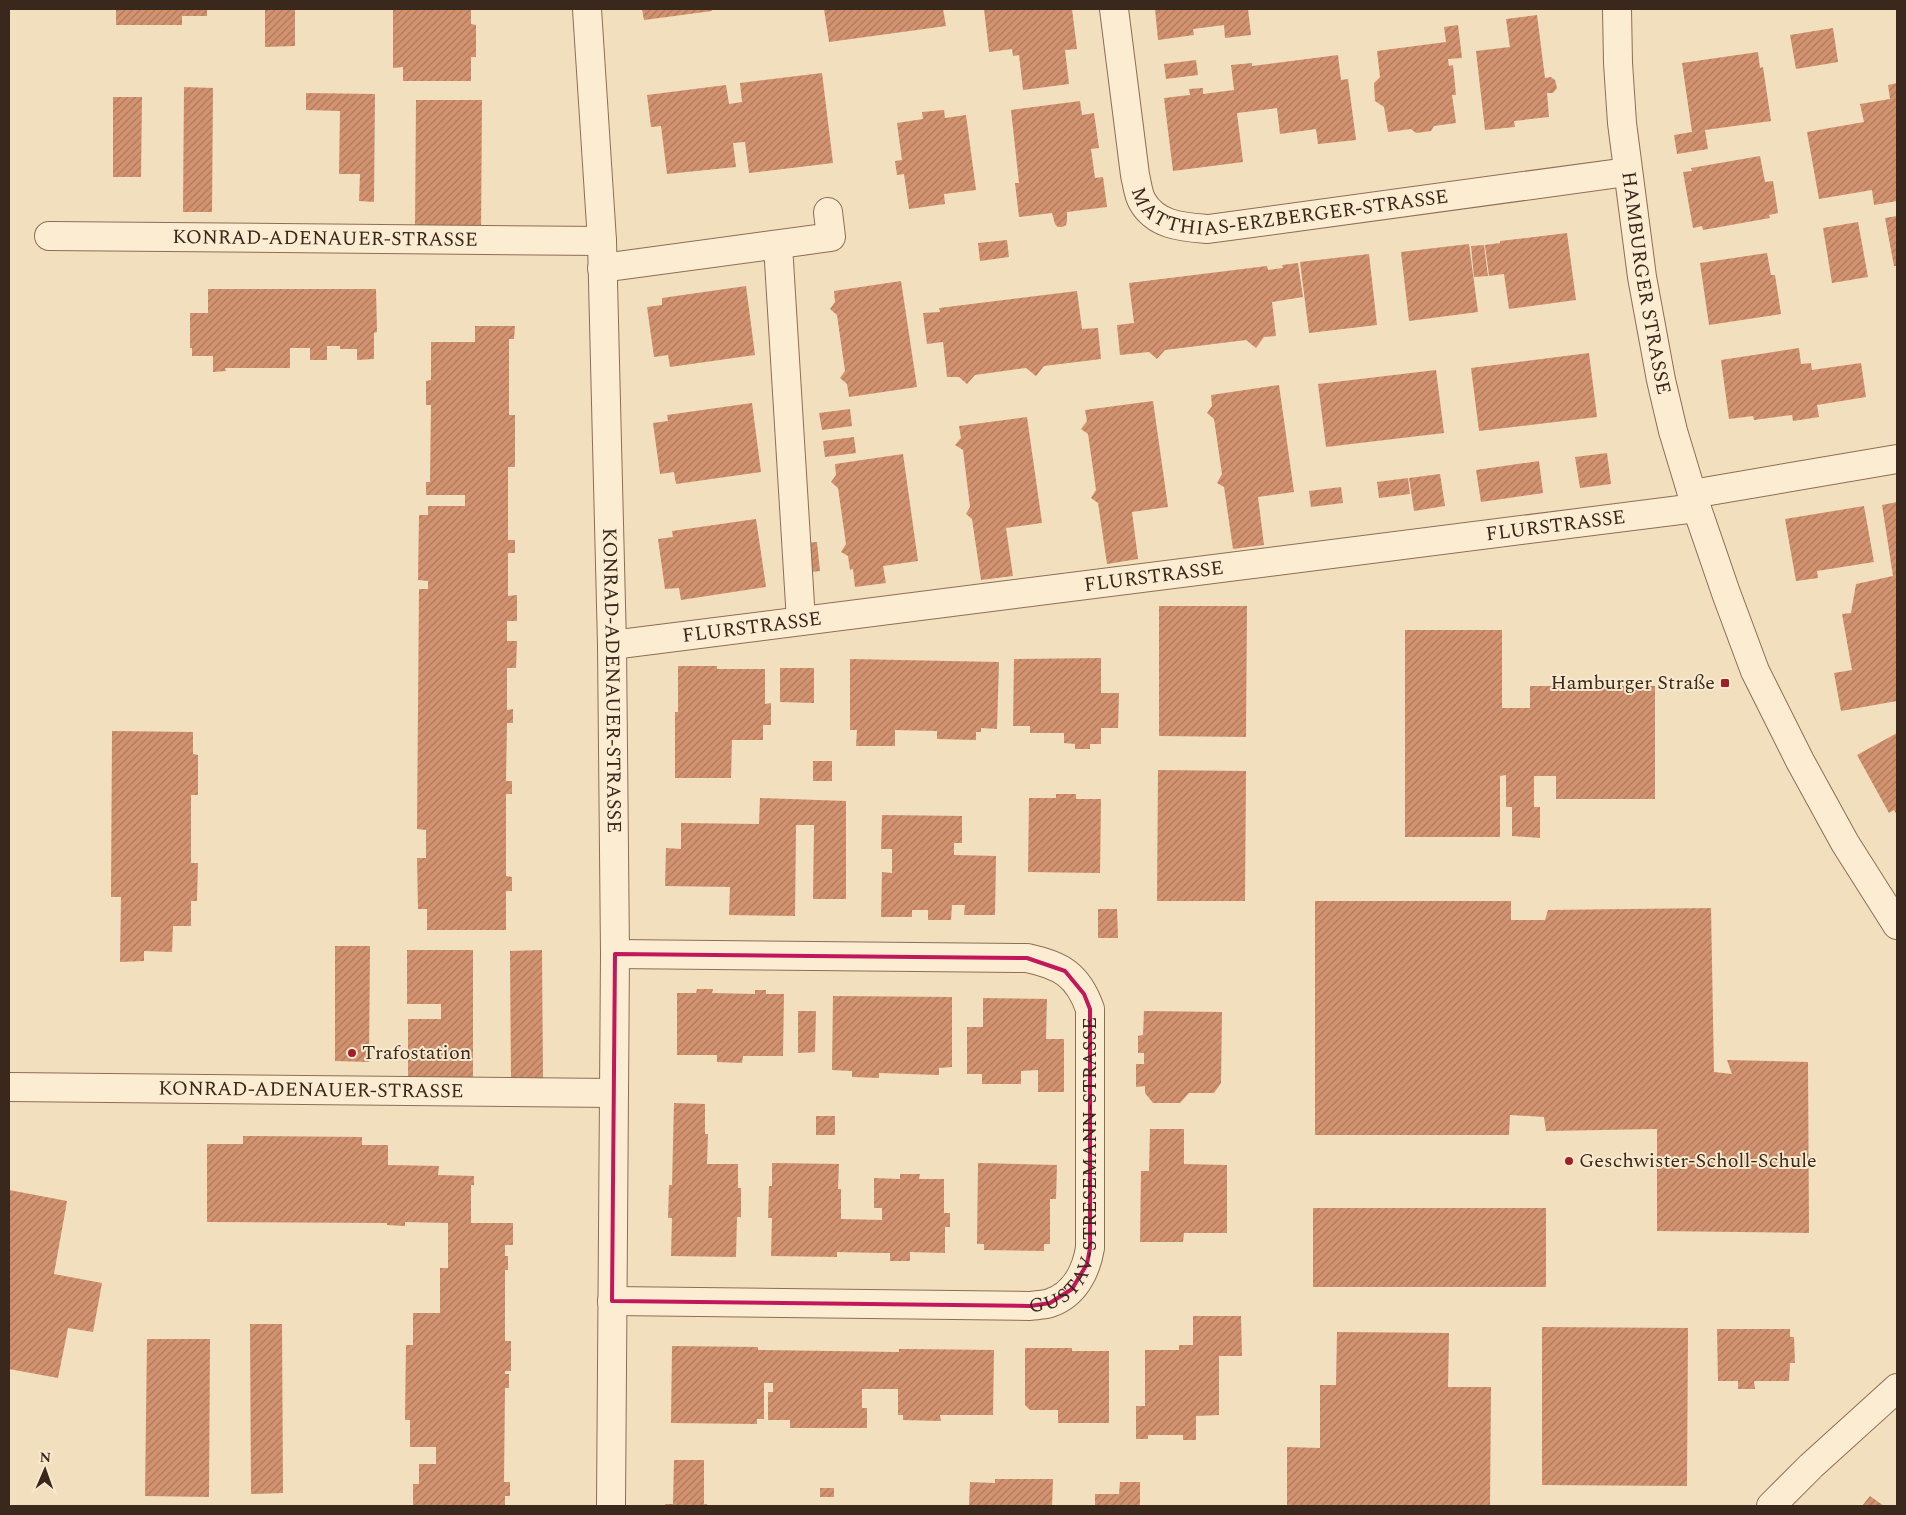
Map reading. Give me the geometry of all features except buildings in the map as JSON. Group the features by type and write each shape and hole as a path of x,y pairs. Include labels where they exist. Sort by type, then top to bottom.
{"street":[{"name":"KONRAD-ADENAUER-STRASSE","path":"588,9 602,241 612,645 615,954 611,1506"},
{"name":"MATTHIAS-ERZBERGER-STRASSE","path":"1114,9 1135,175 1142,201 1158,219 1179,227 1208,229 1627,172"},
{"name":"HAMBURGER STRASSE","path":"1617,9 1618,63 1627,172 1649,320 1673,431 1694,501 1756,671 1800,761 1845,843 1897,925"},
{"path":"602,268 831,238 828,212"},
{"name":"KONRAD-ADENAUER-STRASSE","path":"49,236 602,241"},
{"path":"778,244 801,621"},
{"name":"FLURSTRASSE","path":"612,645 1694,501 1897,459"},
{"name":"GUSTAV-STRESEMANN-STRASSE","path":"612,1301 1030,1306 1050,1303 1072,1289 1082,1277 1090,1248 1090,1009 1080,988 1065,971 1048,962 1027,958 615,954"},
{"name":"KONRAD-ADENAUER-STRASSE","path":"9,1087 614,1093"},
{"path":"1770,1506 1897,1388"}],"highlighted area":[{"path":"615,954 1027,958 1065,971 1084,994 1090,1009 1090,1248 1087,1264 1072,1289 1050,1303 1030,1306 612,1301"}],"place":[{"name":"Hamburger Straße","path":"1725,683"},
{"name":"Trafostation","path":"352,1053"},
{"name":"Geschwister-Scholl-Schule","path":"1569,1161"}]}
